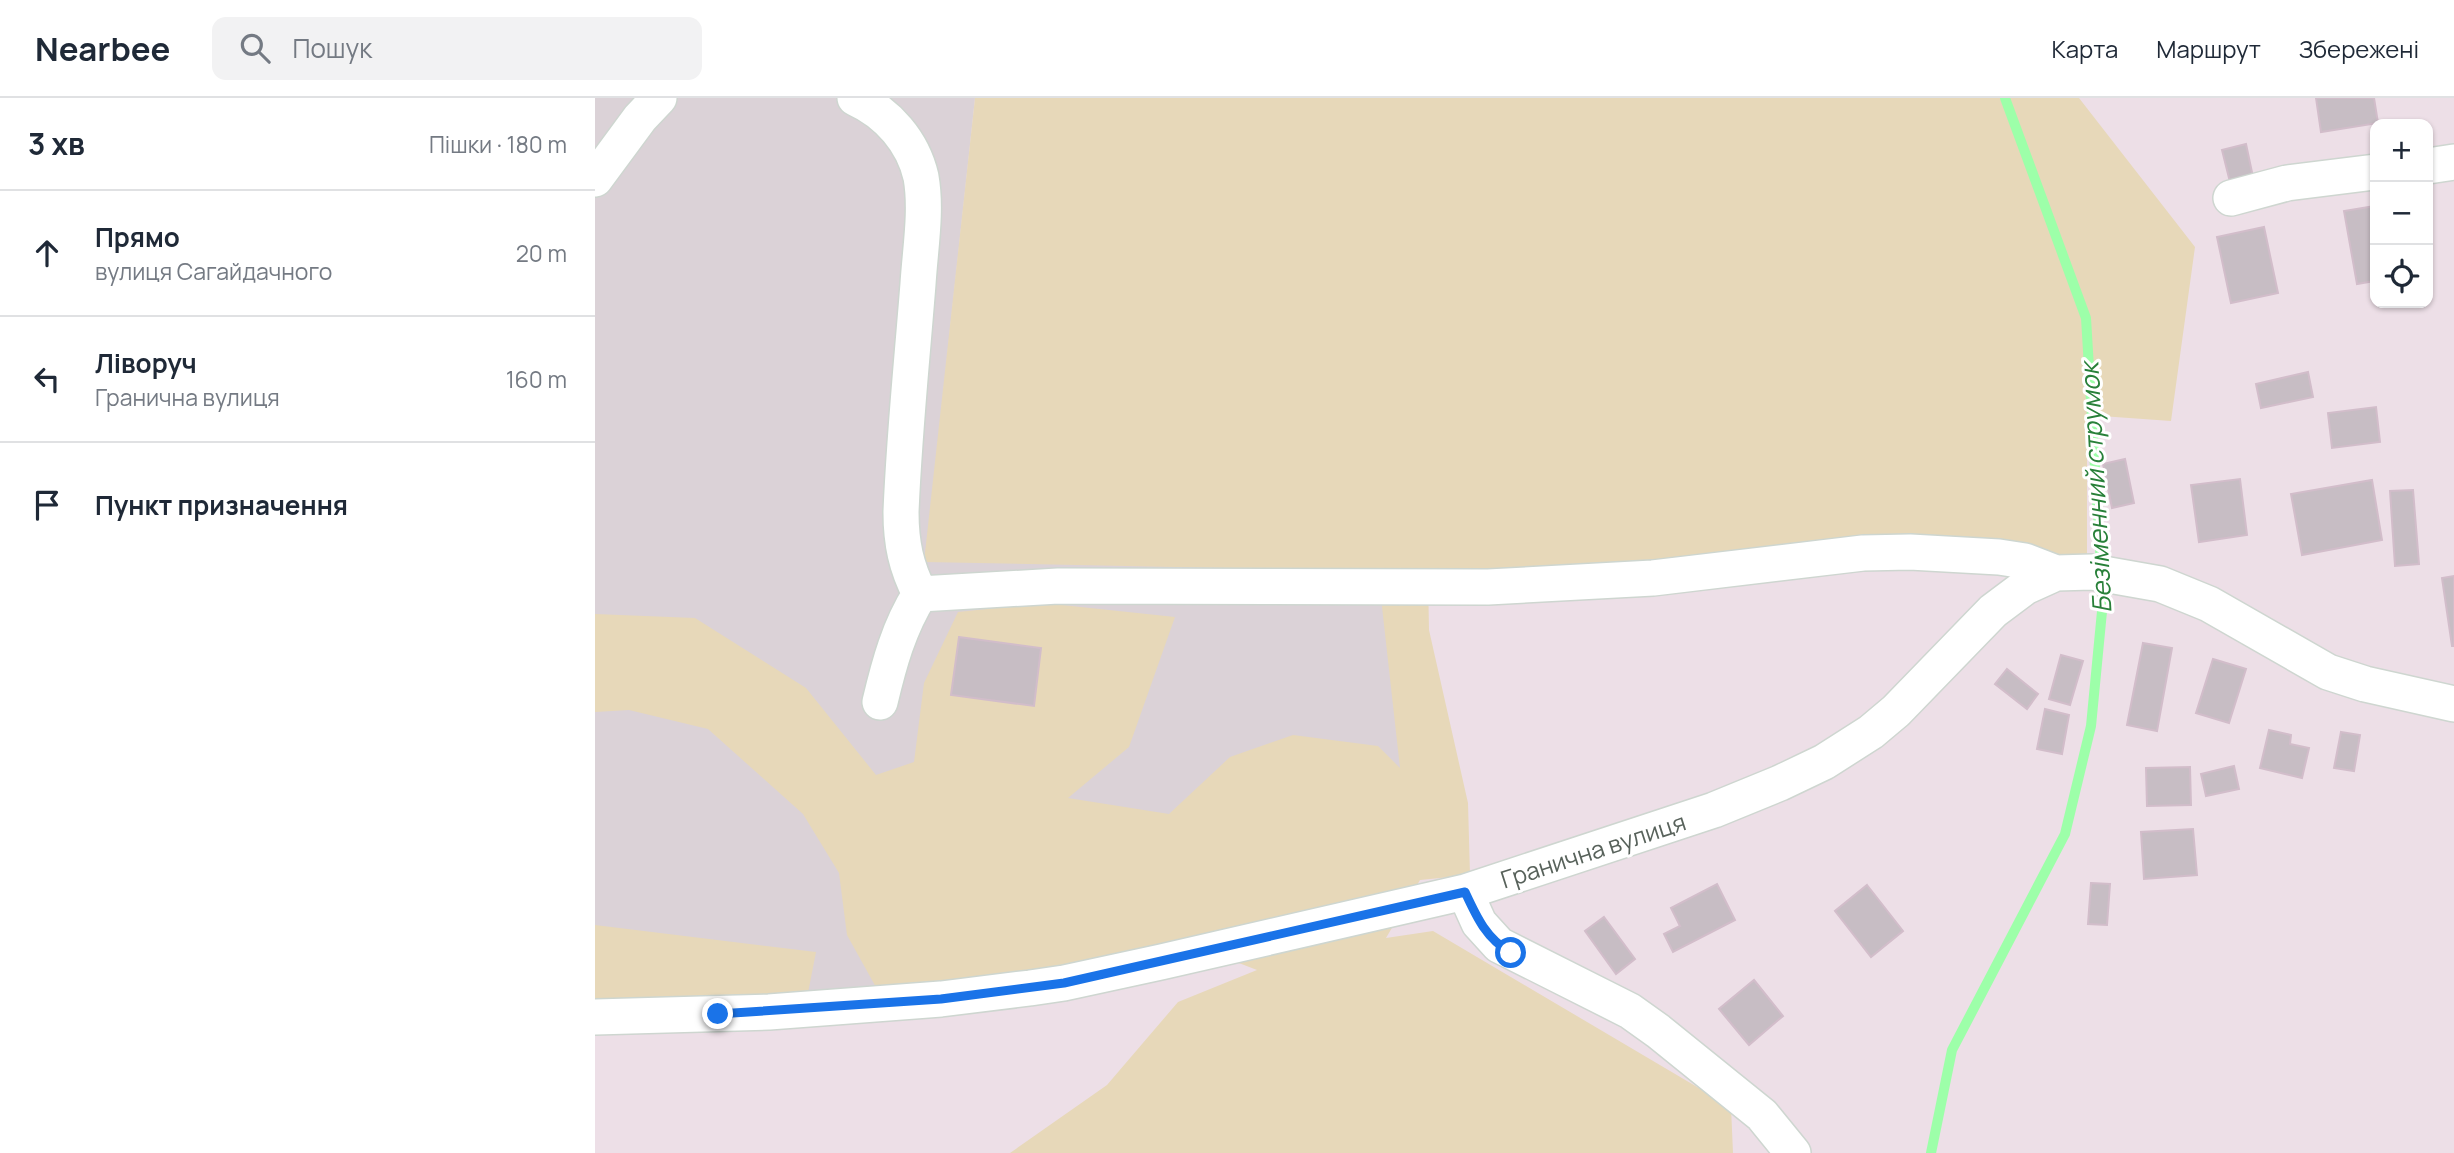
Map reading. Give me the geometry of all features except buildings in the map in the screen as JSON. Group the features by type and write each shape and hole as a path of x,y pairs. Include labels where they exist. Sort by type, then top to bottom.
{"street":[{"path":"595,179 640,118 659,98"},
{"path":"855,98 874,108 895,126 913,157 922,185 921,248 901,512 904,556 920,594 895,645 880,702"},
{"path":"2433,165 2454,162"},
{"path":"2231,198 2287,183 2370,173"},
{"path":"920,594 1071,586 1488,587 1653,578 1863,553 1910,552 1999,557 2025,562 2056,573"},
{"name":"Гранична вулиця","path":"595,1017 780,1012 941,999 1041,987 1465,892 1714,810 1824,762 1871,732 1896,711 1993,611 2025,587 2056,573 2092,572 2169,587 2209,604 2328,672 2365,684 2454,704"},
{"path":"1465,892 1479,923 1499,945 1630,1012 1658,1031 1762,1115 1793,1153"}],"shaded area":[{"path":"595,98 975,98 925,561 1400,571 1446,874 889,989 595,1000"},
{"path":"975,98 2079,98 2195,247 2171,421 2087,415 2087,559 1428,577 1429,630 1468,803 1470,875 1420,880 1386,938 1433,931 1731,1107 1733,1153 1010,1153 1107,1085 1178,1002 1257,970 1187,943 987,982 882,998 847,935 839,873 803,814 708,729 629,710 595,712 595,614 695,618 806,688 876,775 914,762 924,683 958,612 1043,603 1175,617 1129,747 1068,798 1169,814 1230,757 1293,735 1378,746 1400,768 1378,571 924,562"},
{"path":"595,925 816,952 806,1003 595,1002"}],"waterway":[{"name":"Безіменний струмок","path":"2005,98 2086,318 2101,566"},
{"name":"Безіменний струмок","path":"1931,1153 1952,1050 2065,834 2091,726 2103,601 2102,582"}],"route":[{"path":"718,1014 879,1005 1064,983 1465,892 1485,931 1511,953"}]}
